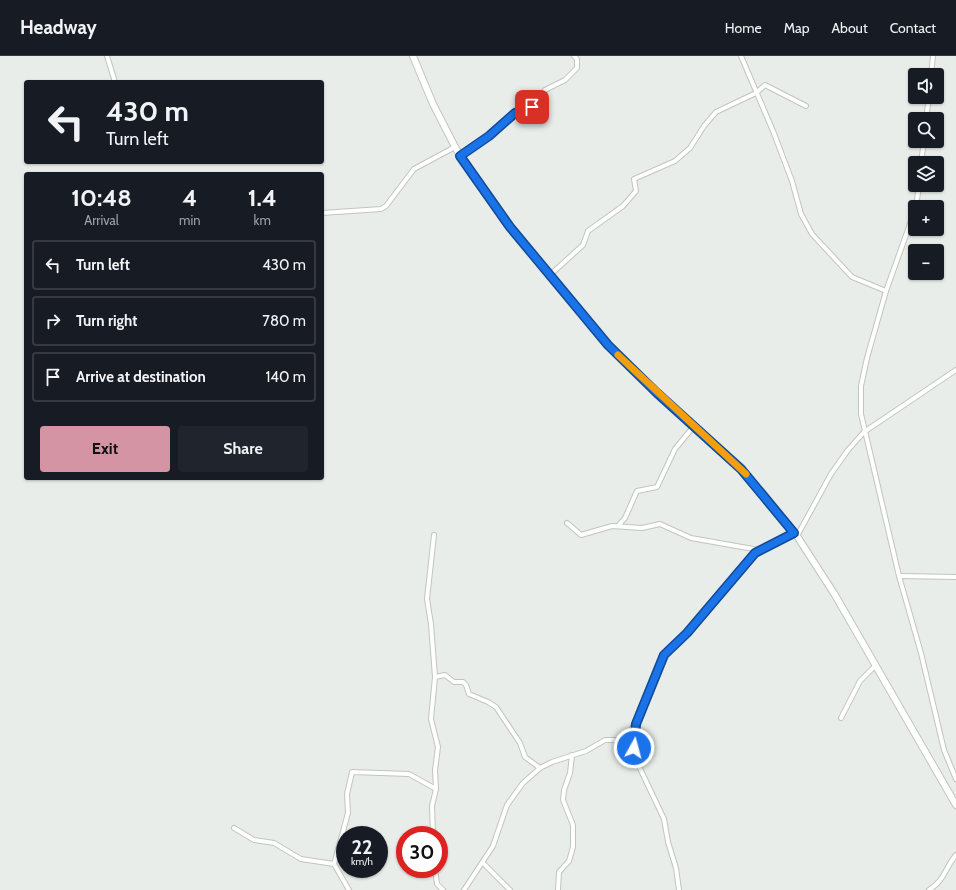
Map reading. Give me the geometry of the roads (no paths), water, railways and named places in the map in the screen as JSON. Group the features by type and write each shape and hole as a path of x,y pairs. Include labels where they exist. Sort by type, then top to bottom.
{"highway":[{"path":"413,56 433,104 460,156 510,227 618,355 741,469 796,534 835,595 956,805"}],"street":[{"path":"107,56 114,80"},
{"path":"460,156 489,136 515,113 535,105 545,90 556,86 570,76 577,68 577,59 574,56"},
{"path":"741,56 773,131 792,181 801,214 812,234 852,277 886,291"},
{"path":"932,68 933,56"},
{"path":"550,274 583,245 588,231 623,206 636,191 634,179 675,162 690,148 704,126 716,112 756,93 764,85 767,85 806,106"},
{"path":"324,213 376,210 383,208 414,169 455,147"},
{"path":"908,230 886,291 864,373 860,403 864,432 899,576 921,653 944,750 955,772 956,779"},
{"path":"464,890 483,864 495,841 507,805 523,783 540,768 552,762 586,751 605,740 625,738 636,724 664,655 687,633 732,581 746,561 759,550 796,534 831,474 848,450 864,432 956,370"},
{"path":"618,526 625,518 637,491 657,487 675,449 694,426"},
{"path":"567,523 581,535 606,527 618,526 639,529 660,524 691,538 759,550"},
{"path":"433,826 432,806 436,789 435,770 438,747 431,719 435,677 431,624 426,599 434,535"},
{"path":"899,576 956,576"},
{"path":"842,718 860,681 875,666"},
{"path":"435,677 445,675 454,682 462,682 466,685 469,694 493,705 499,711 520,743 525,757 540,768"},
{"path":"636,724 634,748 636,760 664,819 668,842 676,868 679,890"},
{"path":"558,890 559,872 568,864 573,847 573,826 563,800 564,790 570,773 572,755"},
{"path":"349,890 334,864 348,813 347,794 352,772 409,774 436,789"},
{"path":"234,828 254,840 274,843 301,859 334,864"},
{"path":"929,890 944,877 949,864 956,855"},
{"path":"483,864 510,890"},
{"path":"436,878 437,884 443,890"}]}
